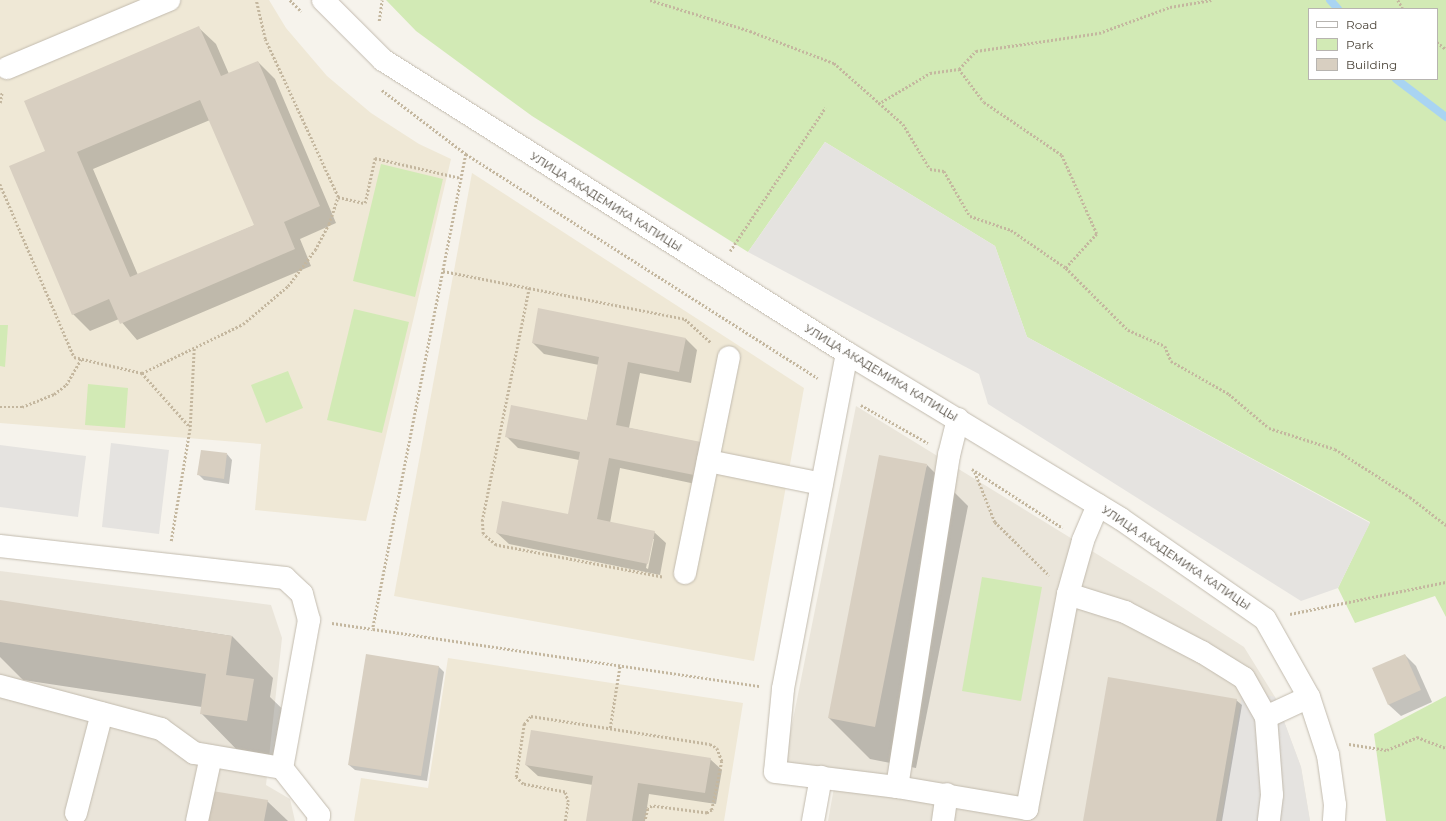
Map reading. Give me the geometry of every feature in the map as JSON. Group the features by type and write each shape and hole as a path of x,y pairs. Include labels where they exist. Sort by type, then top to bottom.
{"street":[{"path":"7,68 169,0"},
{"name":"УЛИЦА АКАДЕМИКА КАПИЦЫ","path":"323,0 384,60 847,353 958,419 1169,550 1265,619 1309,697 1328,755 1335,805 1334,821"},
{"path":"847,353 783,689 775,772 897,786 1027,809 1068,594 1083,541 1098,505"},
{"path":"685,573 729,357"},
{"path":"897,786 949,455 958,419"},
{"path":"708,461 822,484"},
{"path":"0,546 167,563 285,578 302,594 309,620 282,768"},
{"path":"1068,594 1125,612 1202,652 1244,678 1266,717 1272,795 1269,821"},
{"path":"0,686 161,729 194,753 282,768 319,815 318,821"},
{"path":"1266,717 1309,697"},
{"path":"76,813 102,713"},
{"path":"196,821 211,756"},
{"path":"813,821 821,777"},
{"path":"943,821 947,794"}],"path":[{"path":"142,373 243,324 288,286 315,250 328,224 338,197 265,39 256,0"},
{"path":"290,0 306,17"},
{"path":"379,24 382,0"},
{"path":"650,0 750,31 834,63 878,104 903,124 930,169 944,171 970,216 1011,230 1066,268 1128,330 1165,346 1171,360 1229,394 1269,428 1334,449 1410,497 1446,525"},
{"path":"878,104 930,73 959,69 976,51 1099,33 1170,8 1211,0"},
{"path":"959,69 984,102 1062,155 1097,234 1066,268"},
{"path":"377,87 466,154 839,392 949,455 1083,541"},
{"path":"728,253 826,108"},
{"path":"373,629 466,154"},
{"path":"338,197 365,203 375,158 461,178"},
{"path":"0,184 74,357 142,373 190,427"},
{"path":"443,271 685,319 729,357"},
{"path":"529,288 482,521 483,534 496,545 674,580 685,573"},
{"path":"167,563 190,427 194,348"},
{"path":"0,407 22,407 54,394 66,385 80,359"},
{"path":"975,472 995,522 1068,594"},
{"path":"1284,615 1446,582"},
{"path":"309,620 783,689"},
{"path":"610,728 620,665"},
{"path":"565,821 568,802 565,792 523,784 516,777 526,720 531,716 710,744 721,754 722,761 712,810 707,813 652,806 648,809 645,821"},
{"path":"1344,743 1387,750 1417,737 1446,748"}],"shaded area":[{"path":"0,0 269,0 286,28 327,76 371,113 419,144 451,159 366,521 255,510 261,444 0,423"},
{"path":"825,142 995,246 1027,337 1370,523 1338,588 1301,601 988,404 979,374 748,252"},
{"path":"472,173 804,388 754,661 394,596"},
{"path":"856,406 1157,591 1244,647 1275,697 1301,767 1310,821 828,821 837,771 784,764"},
{"path":"111,443 169,450 159,534 102,527"},
{"path":"0,445 86,456 78,517 0,507"},
{"path":"0,571 271,605 282,638 266,785 290,799 295,821 0,821"},
{"path":"448,658 743,703 724,821 354,821 361,778 428,788"},
{"path":"1243,689 1275,697 1301,767 1310,821 1221,821"}],"green space":[{"path":"386,0 1446,0 1446,617 1435,596 1355,623 1338,588 1370,522 1027,337 995,246 825,142 748,252 532,116 416,31"},
{"path":"381,164 443,179 415,297 353,281"},
{"path":"354,309 409,322 382,433 327,420"},
{"path":"0,325 8,325 5,367 0,366"},
{"path":"288,371 303,408 266,423 251,385"},
{"path":"88,384 128,388 125,428 85,425"},
{"path":"982,577 1042,587 1021,701 962,691"},
{"path":"1446,696 1446,821 1386,821 1374,734"}],"building":[{"path":"199,26 221,76 258,61 320,206 284,222 295,249 120,324 109,299 72,315 9,166 45,151 24,101","holes":["200,100 254,225 130,277 77,152"]},
{"path":"538,308 686,338 679,372 628,362 616,425 701,442 694,475 609,458 597,519 655,531 648,564 496,533 502,501 568,514 580,452 505,437 511,405 587,420 599,357 532,343"},
{"path":"201,450 227,453 224,479 197,475"},
{"path":"879,455 927,464 875,727 828,718"},
{"path":"0,600 232,636 226,675 254,679 247,721 200,714 206,674 0,642"},
{"path":"366,654 439,666 421,776 348,765"},
{"path":"1405,654 1421,690 1388,705 1372,668"},
{"path":"1108,677 1237,699 1216,821 1083,821"},
{"path":"531,730 711,758 705,793 638,783 632,821 586,821 593,776 525,765"},
{"path":"212,791 268,800 264,821 207,821"}],"waterway":[{"path":"1330,0 1337,8"},
{"path":"1397,80 1446,117"}]}
